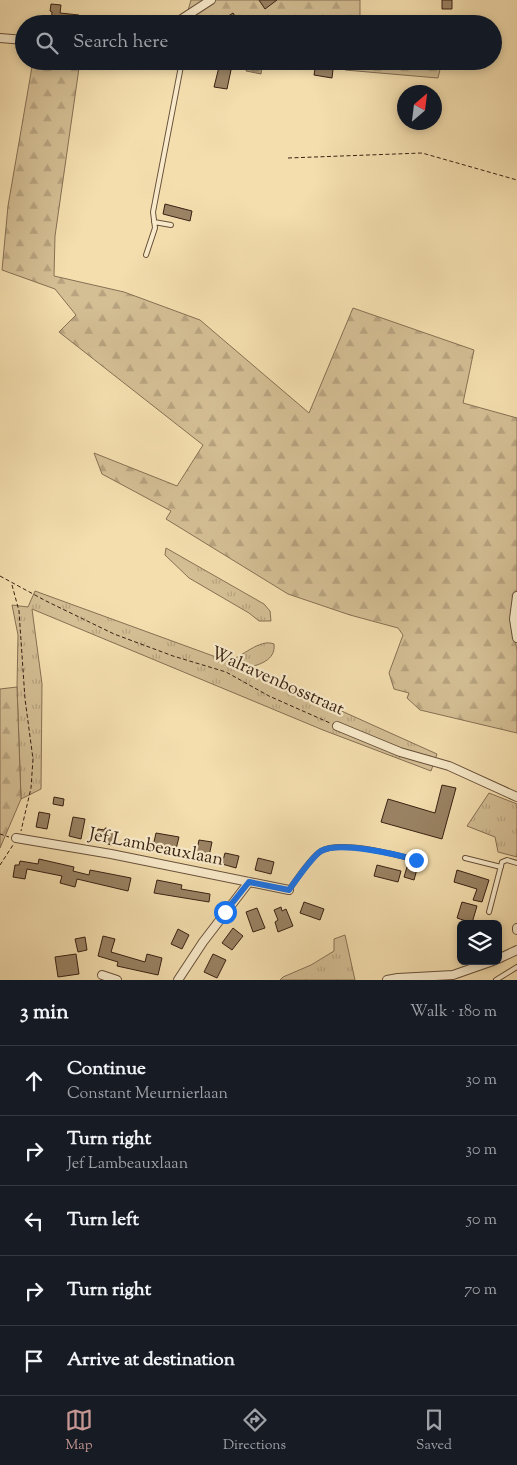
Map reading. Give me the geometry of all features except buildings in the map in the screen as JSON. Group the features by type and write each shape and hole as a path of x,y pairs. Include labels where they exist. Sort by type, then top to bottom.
{"street":[{"path":"188,15 211,0"},
{"path":"0,38 15,39"},
{"path":"517,596 514,619 517,638"},
{"name":"Walravenbosstraat","path":"338,726 400,752 449,766 517,797"},
{"name":"Jef Lambeauxlaan","path":"16,838 111,854 289,890"},
{"path":"178,980 203,942 249,882"},
{"path":"502,957 517,950"},
{"path":"387,980 453,975 482,965"},
{"path":"102,975 117,980"}],"lane":[{"path":"146,254 155,228 153,212 180,70"},
{"path":"154,222 170,225"},
{"path":"289,890 320,852 330,848 376,850 416,860"},
{"path":"465,858 501,868"},
{"path":"489,912 502,862 507,860 517,863"},
{"path":"496,980 517,967"}],"path":[{"path":"288,158 422,153 517,180"},
{"name":"Walravenbosstraat","path":"0,576 46,602 114,634 173,656 226,672 269,696 338,726"},
{"path":"0,865 22,829 32,788 33,759 25,700 19,611 12,583"}],"green space":[{"path":"191,0 360,0 360,15 187,15"},
{"path":"31,70 79,70 55,236 54,276 124,292 200,320 309,413 353,308 474,350 463,403 517,418 517,590 511,615 517,651 517,733 420,710 407,698 409,693 394,689 389,673 403,635 398,628 350,615 288,594 166,519 171,511 102,474 94,453 177,486 203,445 59,332 76,315 55,289 2,270 8,206"},
{"path":"345,70 440,70 438,78"},
{"path":"166,548 264,604 270,611 271,621 259,621 249,613 189,578 165,555"},
{"path":"35,591 227,661 256,646 268,643 274,644 274,650 269,658 261,664 246,668 437,754 431,771 323,730 32,609 42,684 41,789 21,799 17,687 18,635 12,605 28,607"},
{"path":"17,687 21,799 0,848 0,689"},
{"path":"489,793 517,804 517,857 498,852 495,837 467,826"},
{"path":"345,935 355,980 280,980 334,951 334,939"}],"water":[{"path":"246,70 262,70 261,74"}],"route":[{"path":"225,912 249,882 289,890 320,852 330,848 376,850 416,860"}]}
